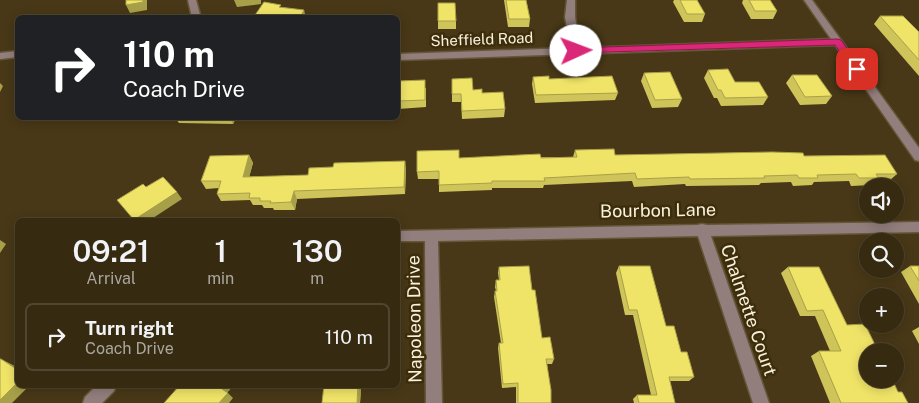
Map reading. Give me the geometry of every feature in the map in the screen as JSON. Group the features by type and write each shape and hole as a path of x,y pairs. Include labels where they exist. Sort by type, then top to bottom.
{"street":[{"path":"192,0 196,15"},
{"path":"571,0 570,17 576,51"},
{"path":"808,0 919,157"},
{"name":"Sheffield Road","path":"400,57 838,42"},
{"path":"0,56 15,54"},
{"name":"Bourbon Lane","path":"400,236 702,229 919,227"},
{"name":"Chalmette Court","path":"702,229 761,403"},
{"name":"Napoleon Drive","path":"432,235 434,403"},
{"path":"91,403 105,388"}],"building":[{"path":"126,0 143,0 143,2 126,5"},
{"path":"506,0 526,0 530,19 509,19"},
{"path":"680,0 697,0 705,14 687,14"},
{"path":"749,0 770,0 777,11 755,11"},
{"path":"264,2 281,5 279,7 304,10 302,15 255,15"},
{"path":"438,3 455,3 456,21 438,21"},
{"path":"880,16 903,16 919,32 919,60"},
{"path":"728,69 735,82 759,82 768,97 725,98 721,90 718,90 708,70"},
{"path":"670,72 682,99 655,100 644,73"},
{"path":"792,75 817,75 832,96 805,97"},
{"path":"549,76 549,79 612,76 618,93 536,95 533,77"},
{"path":"472,78 473,90 482,89 482,93 503,92 505,109 462,111 461,94 452,94 452,79"},
{"path":"425,80 425,100 400,101 400,81"},
{"path":"614,149 615,155 772,152 803,153 804,156 885,155 897,174 876,174 879,178 859,178 856,174 817,175 818,178 799,178 797,175 764,176 765,178 690,179 689,177 637,179 635,173 544,178 545,181 492,181 492,183 439,185 439,171 417,172 417,151 459,150 459,158 540,154 541,158 577,157 575,150"},
{"path":"249,155 243,177 308,175 309,168 333,167 334,163 405,161 404,187 294,191 291,202 270,203 271,201 260,201 260,198 249,198 250,193 217,194 221,181 201,181 210,156"},
{"path":"163,177 177,192 137,218 132,218 117,200 143,184 146,187"},
{"path":"529,266 532,290 535,290 542,338 550,337 554,359 546,359 551,403 518,403 518,383 503,384 499,343 503,343 495,291 497,291 496,280 500,280 499,267"},
{"path":"619,266 650,266 666,326 674,326 681,352 687,352 694,377 669,377 675,403 639,403 637,395 657,395 637,310 629,310"},
{"path":"910,266 919,266 919,281"},
{"path":"788,267 819,267 847,325 859,324 859,333 869,333 874,343 859,343 859,388 896,388 898,392 902,392 908,403 841,403 819,351 841,351 823,310 807,311"},
{"path":"1,359 15,368 15,385 0,400"},
{"path":"177,388 223,388 228,393 219,403 164,403"},
{"path":"324,388 358,388 357,403 322,403"}],"route":[{"path":"576,51 838,42 857,69"}]}
